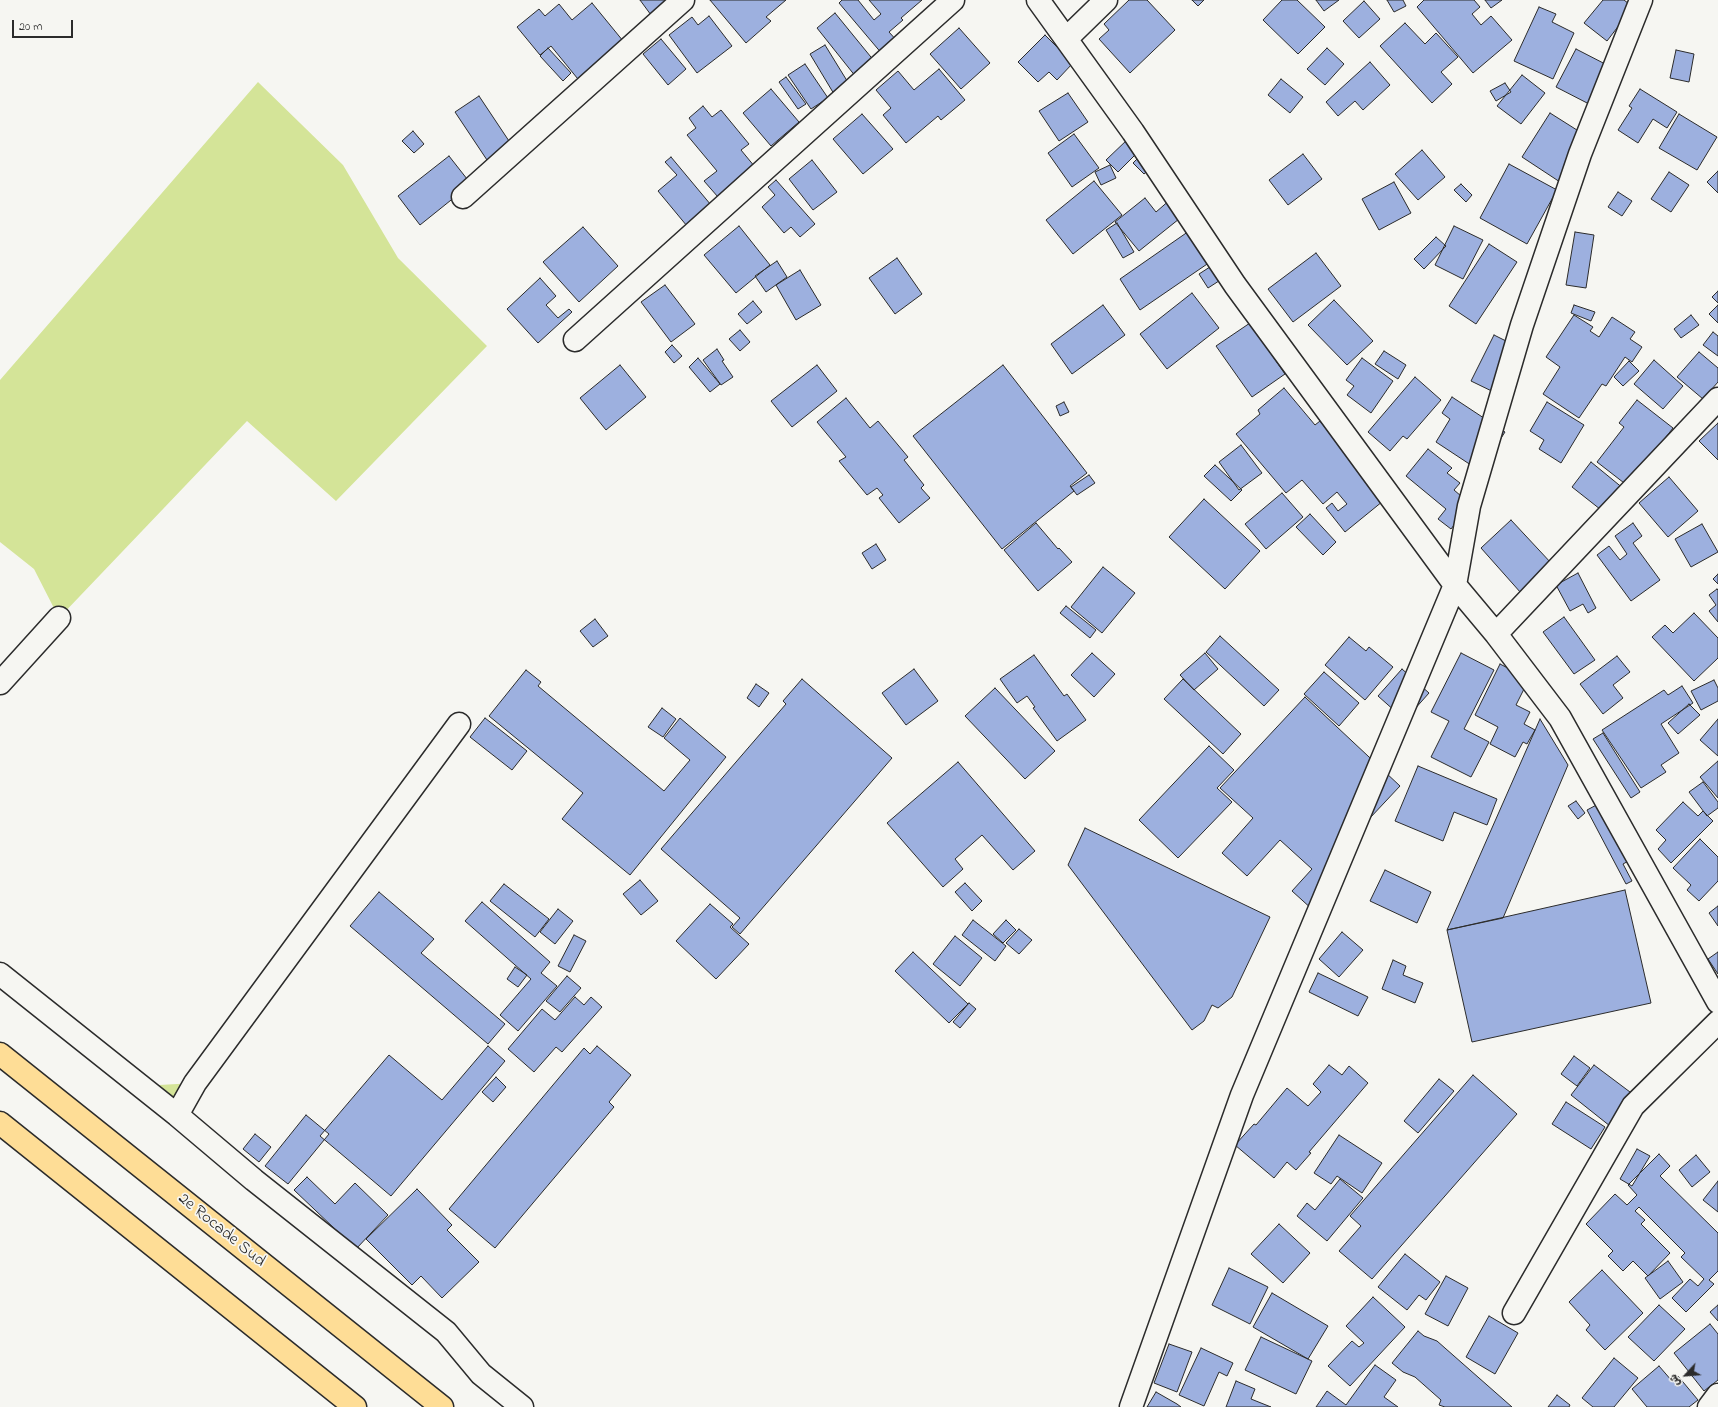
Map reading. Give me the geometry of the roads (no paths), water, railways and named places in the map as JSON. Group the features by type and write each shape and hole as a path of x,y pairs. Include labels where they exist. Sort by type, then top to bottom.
{"highway":[{"name":"2e Rocade Sud","path":"0,1054 442,1407"},
{"path":"0,1123 355,1407"}],"street":[{"path":"463,197 683,0"},
{"path":"575,340 953,0"},
{"path":"1038,0 1132,132 1235,285 1455,586 1496,634 1560,718 1718,1002"},
{"path":"1066,39 1106,0"},
{"path":"1131,1407 1242,1095 1455,586 1469,506 1522,325 1580,154 1641,0"},
{"path":"1496,634 1718,399"},
{"path":"0,683 58,618"},
{"path":"177,1115 195,1082 459,724"},
{"path":"0,974 177,1115 254,1180 446,1332 481,1374 522,1407"},
{"path":"1514,1313 1633,1106 1718,1022"},
{"path":"1709,1407 1718,1395"}]}
